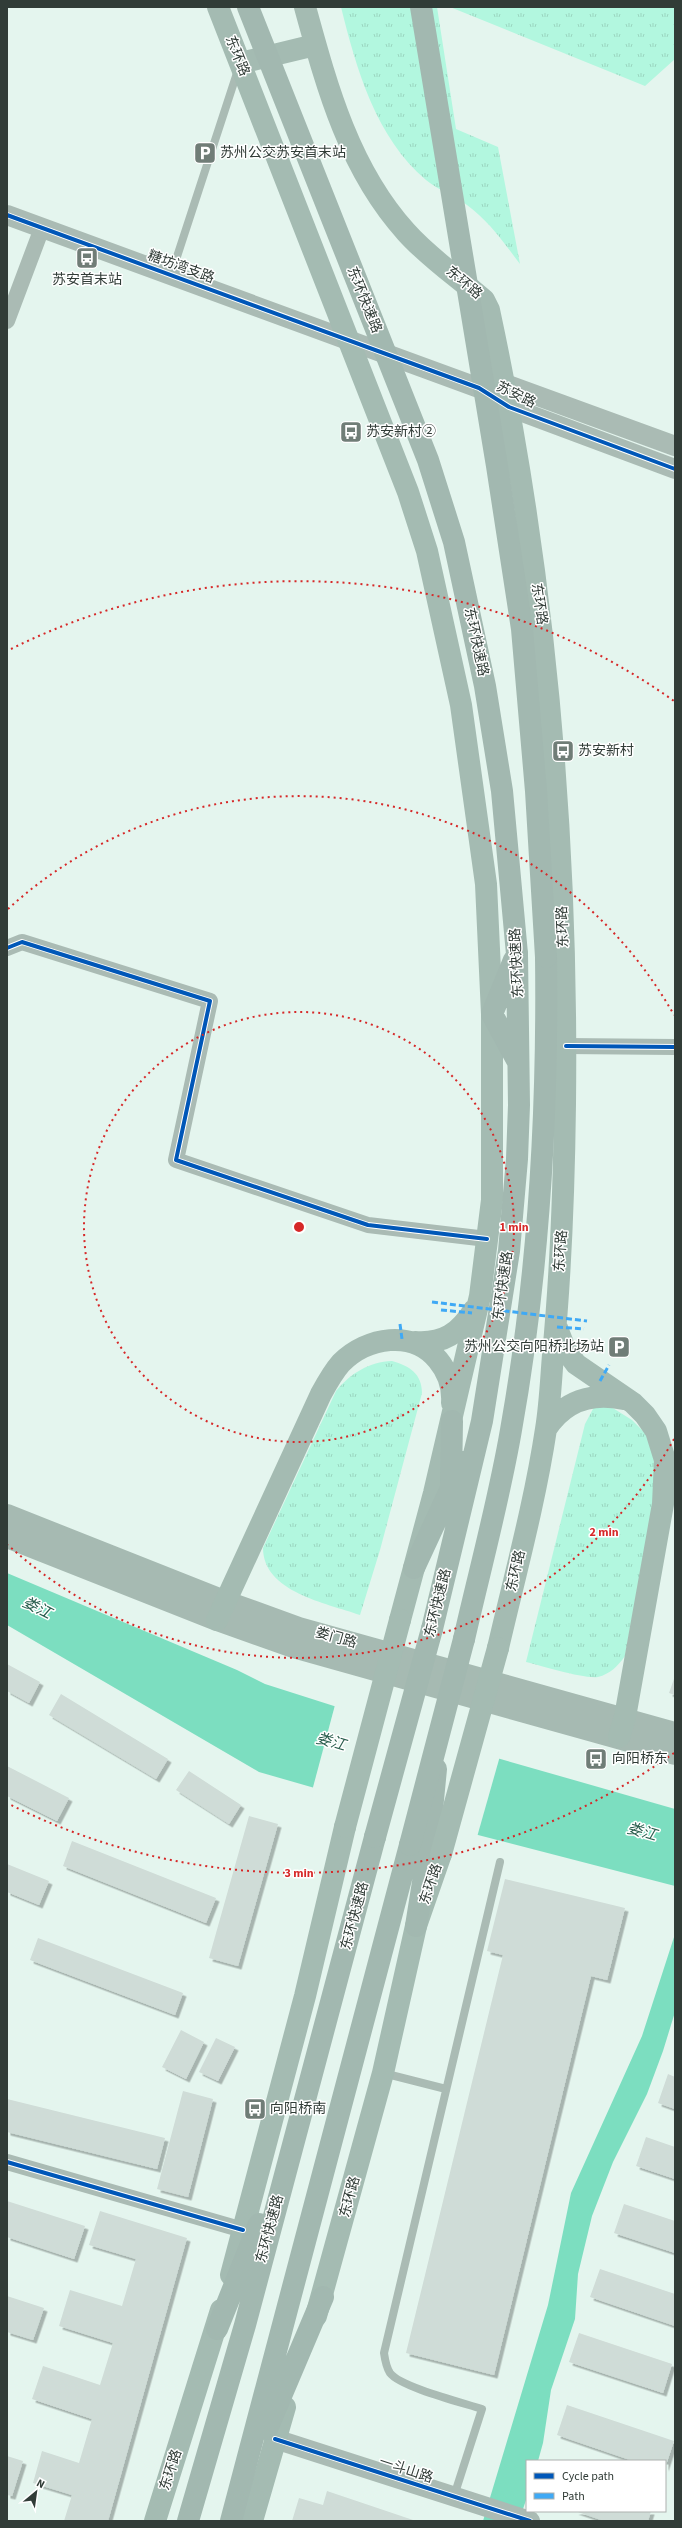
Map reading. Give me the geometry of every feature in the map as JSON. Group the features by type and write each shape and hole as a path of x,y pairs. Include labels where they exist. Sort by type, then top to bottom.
{"highway":[{"name":"东环快速路","path":"188,2521 245,2325 293,2137 332,2005 375,1836 432,1629 482,1421 512,1220 517,1159 520,1065 517,954 502,791 485,686 454,542 428,460 275,79 248,7"},
{"path":"259,7 275,79"},
{"name":"东环快速路","path":"239,2519 427,1850 440,1726 464,1639 511,1431 525,1337 542,1162 546,1066 546,957 536,791 522,629 497,466 421,7"},
{"path":"517,954 492,1014 520,1065"},
{"path":"451,1551 452,1421"},
{"path":"414,1568 482,1421"},
{"path":"216,2329 293,2137"},
{"path":"239,2519 323,2297"}],"main road":[{"name":"东环路","path":"155,2521 216,2329 305,1996 345,1827 452,1421 480,1296 492,1200 492,1014 486,884 461,705 447,636 427,551 408,492 218,7"},
{"name":"东环路","path":"239,2519 275,2439 323,2297 383,2073 416,1926 427,1850 498,1648 546,1429 564,1206 566,1046 562,880 549,686 540,604 505,384 487,304 407,234 374,193 352,150 337,112 306,7"},
{"path":"240,63 316,45"},
{"path":"220,1611 321,1394 334,1372 353,1354 370,1344 394,1339 415,1342 440,1340 455,1334 469,1318 480,1296"},
{"path":"556,1319 562,1343 569,1356 586,1371 642,1411 656,1431 662,1449 665,1475 663,1504 622,1727"},
{"path":"415,1342 433,1354 444,1368 452,1389 452,1421"},
{"path":"546,1429 561,1411 582,1399 601,1396 630,1401"},
{"name":"娄门路","path":"7,1515 220,1611 331,1658 622,1727 675,1733"},
{"name":"娄门路","path":"7,1537 220,1611"},
{"name":"娄门路","path":"622,1727 675,1754"}],"street":[{"name":"糖坊湾支路","path":"7,215 348,339"},
{"path":"7,321 42,228"},
{"name":"苏安路","path":"348,339 479,388 509,407 674,466"},
{"name":"苏安路","path":"479,388 505,384 675,446"},
{"path":"7,948 22,942 210,1001 176,1160 368,1225 487,1239"},
{"path":"566,1046 675,1047"},
{"path":"7,2162 242,2230"},
{"name":"一斗山路","path":"275,2439 528,2520"}],"lane":[{"path":"172,275 240,63"},
{"path":"454,2497 482,2409 408,2385 391,2374 386,2364 384,2353 500,1862"},
{"path":"383,2073 446,2089"}],"green space":[{"path":"341,7 437,7 456,129 498,147 520,264 496,233 475,211 462,201 426,180 409,163 394,144 370,101 361,77"},
{"path":"450,7 675,7 675,59 645,86"},
{"path":"392,1361 404,1365 414,1372 420,1381 422,1393 380,1550 360,1615 299,1594 285,1585 273,1575 266,1563 263,1548 336,1391 354,1374 368,1366"},
{"path":"608,1405 632,1420 648,1436 659,1472 625,1656 610,1672 602,1676 591,1677 526,1662 585,1424 594,1407"}],"water":[{"name":"娄江","path":"7,1573 237,1670 265,1684 497,1758 675,1809 675,1886 478,1835 259,1772 7,1625"},
{"path":"675,1934 675,2012 663,2051 647,2094 613,2162 592,2216 578,2274 575,2319 551,2390 543,2443 538,2460 526,2460 526,2500 519,2521 483,2521 548,2305 571,2193 642,2036"}],"pier":[{"path":"335,1705 500,1756 477,1837 312,1791"}],"building":[{"path":"7,1664 40,1682 29,1703 7,1691"},
{"path":"675,1676 675,1695 669,1693"},
{"path":"61,1694 168,1759 156,1779 49,1715"},
{"path":"7,1766 69,1798 57,1821 7,1796"},
{"path":"189,1771 241,1805 229,1824 176,1790"},
{"path":"249,1816 278,1824 238,1966 209,1958"},
{"path":"72,1841 216,1898 206,1923 63,1866"},
{"path":"7,1864 49,1881 39,1905 7,1892"},
{"path":"505,1879 625,1908 607,1980 591,1976 494,2375 406,2353 503,1955 487,1951"},
{"path":"38,1938 183,1993 175,2015 30,1960"},
{"path":"181,2030 204,2042 186,2079 162,2067"},
{"path":"216,2038 235,2047 218,2081 199,2072"},
{"path":"668,2074 675,2077 675,2109 658,2103"},
{"path":"183,2091 213,2099 188,2197 157,2189"},
{"path":"7,2099 165,2138 157,2169 7,2132"},
{"path":"646,2137 675,2147 675,2179 636,2166"},
{"path":"7,2201 85,2226 74,2259 7,2237"},
{"path":"624,2204 675,2221 675,2253 614,2233"},
{"path":"100,2211 187,2238 108,2521 64,2521 72,2495 33,2483 42,2451 79,2463 92,2419 32,2399 43,2366 100,2385 113,2343 59,2326 70,2290 122,2306 136,2259 89,2245"},
{"path":"600,2269 675,2294 675,2326 590,2297"},
{"path":"7,2296 44,2308 33,2340 7,2332"},
{"path":"579,2333 672,2364 663,2393 569,2362"},
{"path":"567,2405 674,2441 666,2465 666,2460 630,2460 557,2435"},
{"path":"7,2456 23,2461 12,2496 7,2495"},
{"path":"327,2491 416,2521 292,2521 299,2498 323,2505"},
{"path":"578,2512 651,2512 648,2521 604,2521"}],"marked path":[{"path":"432,1302 587,1321"},
{"path":"441,1310 472,1313"},
{"path":"400,1324 402,1339"},
{"path":"557,1327 584,1329"},
{"path":"600,1381 609,1365"}],"cycle path":[{"path":"7,215 479,388 509,407 675,469"},
{"path":"7,948 22,942 210,1001 176,1160 368,1225 487,1239"},
{"path":"566,1046 675,1047"},
{"path":"7,2162 243,2230"},
{"path":"275,2439 530,2521"}],"place":[{"name":"苏州公交苏安首末站","path":"205,153"},
{"name":"苏安首末站","path":"87,258"},
{"name":"苏安新村②","path":"351,432"},
{"name":"苏安新村","path":"563,751"},
{"name":"苏州公交向阳桥北场站","path":"619,1347"},
{"name":"向阳桥东","path":"596,1759"},
{"name":"向阳桥南","path":"255,2109"}]}
